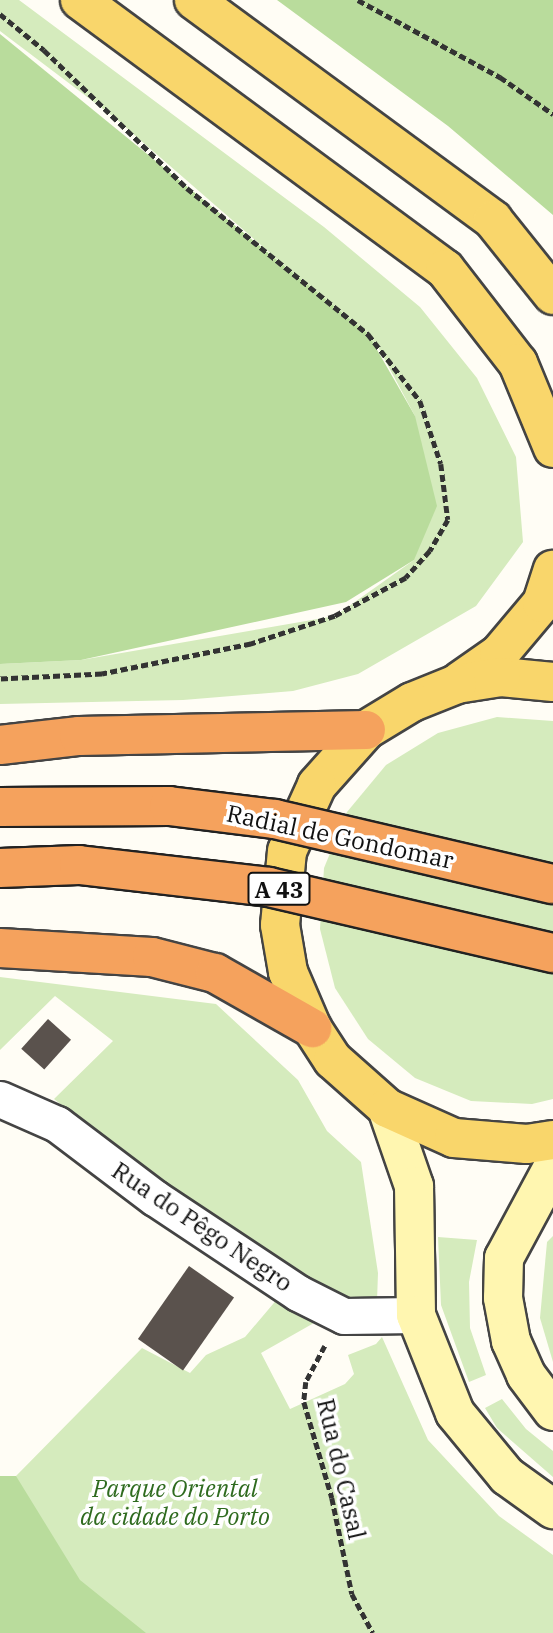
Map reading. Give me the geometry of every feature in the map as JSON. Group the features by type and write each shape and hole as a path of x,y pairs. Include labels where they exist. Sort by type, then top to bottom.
{"highway":[{"path":"0,745 79,736 366,730"},
{"name":"Radial de Gondomar","path":"0,807 169,806 275,819 553,884"},
{"name":"A 43","path":"0,868 79,865 269,887 553,953"},
{"path":"0,948 152,957 215,973 312,1028"}],"main road":[{"path":"80,0 445,269 518,363 553,448"},
{"path":"194,0 492,220 553,295"},
{"path":"457,684 499,654 542,603 553,570"},
{"path":"553,682 501,677 457,684 412,702 366,730 317,785 288,851 280,925 288,972 312,1028 332,1060 387,1108 454,1138 527,1144 553,1140"},
{"path":"387,1108 414,1186 416,1315 455,1413 506,1476 553,1509"},
{"path":"553,1167 504,1258 503,1298 511,1341 526,1375 553,1411"}],"street":[{"name":"Rua do Pêgo Negro","path":"0,1099 57,1124 155,1198 298,1293 344,1316 416,1315"}],"path":[{"path":"358,0 500,77 553,114"},
{"path":"0,14 44,50 187,188 368,334 420,401 441,464 448,520 430,551 407,578 335,616 251,644 102,674 0,679"},
{"name":"Rua do Casal","path":"344,1316 306,1382 304,1402 332,1498 352,1594 373,1633"}],"green space":[{"path":"0,0 19,0 324,227 420,307 477,378 516,457 523,542 476,606 358,674 293,691 183,700 0,704 0,664 81,660 335,616 414,560 415,416 378,347 115,118 0,31"},
{"path":"277,0 553,0 553,215 448,126"},
{"path":"0,34 368,334 415,416 437,506 414,560 346,602 81,660 0,664"},
{"path":"497,717 553,721 553,1099 532,1104 471,1101 415,1078 368,1039 335,988 320,929 324,868 347,812 386,765 438,733"},
{"path":"0,977 216,1004 298,1080 327,1131 361,1162 378,1273 377,1301 337,1298 173,1194 54,1099 113,1041 55,996 0,1050"},
{"path":"553,1236 553,1362 540,1318 547,1242"},
{"path":"438,1237 477,1240 469,1282 470,1328 486,1375 469,1382 441,1305"},
{"name":"Parque Oriental da cidade do Porto","path":"284,1291 321,1319 261,1353 290,1409 345,1384 354,1374 348,1355 376,1344 382,1337 428,1440 499,1516 553,1555 553,1633 0,1633 0,1476 16,1476 142,1348 190,1373 206,1355 245,1337"},
{"path":"502,1399 526,1429 553,1451 553,1477 497,1428 485,1408"},
{"path":"0,1476 16,1476 80,1580 146,1633 0,1633"}],"building":[{"path":"48,1019 71,1040 44,1069 21,1049"},
{"path":"189,1266 234,1298 183,1370 138,1339"}]}
